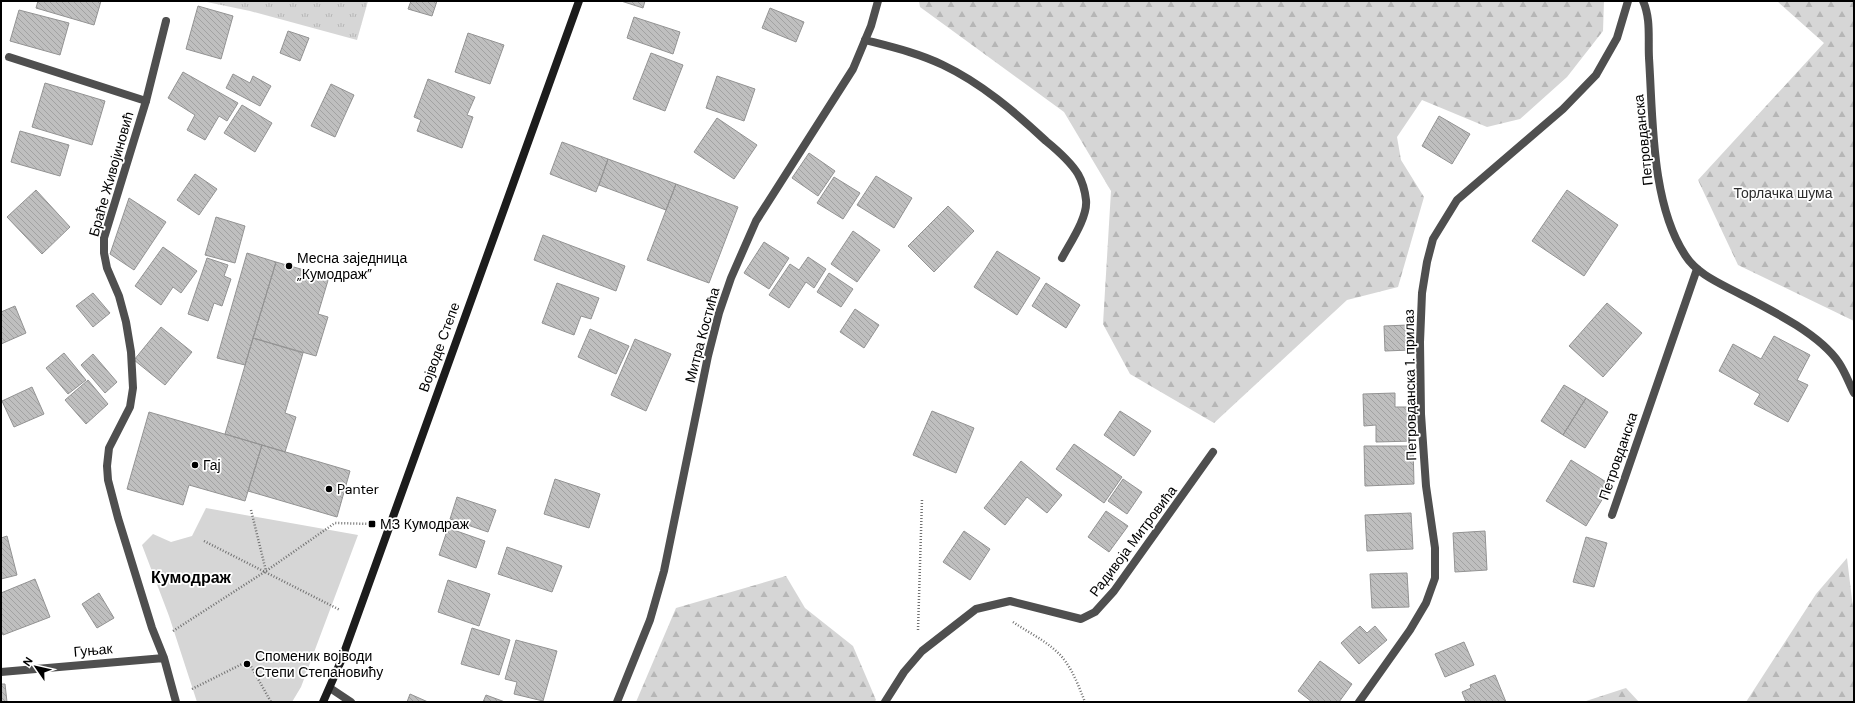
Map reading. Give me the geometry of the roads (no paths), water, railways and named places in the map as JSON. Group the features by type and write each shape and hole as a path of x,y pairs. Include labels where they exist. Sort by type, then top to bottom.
{"street":[{"name":"Војводе Степе","path":"323,702 330,688 579,1"},
{"name":"Митра Костића","path":"617,702 650,620 664,571 708,356 719,313 731,278 756,221 778,184 843,87 853,69 865,40 878,1"},
{"name":"Петровданска 1. прилаз","path":"1359,702 1410,630 1426,603 1435,578 1435,548 1426,486 1421,414 1420,342 1422,293 1427,262 1433,239 1457,200 1563,108 1596,75 1617,38 1628,1"},
{"name":"Петровданска","path":"1643,1 1646,8 1649,29 1649,54 1657,170 1666,209 1685,255 1697,269 1713,280 1764,306 1816,338 1839,362 1854,393"},
{"name":"Браће Живојиновић","path":"166,21 146,101 104,238 104,253 107,268 119,296 126,322 131,352 133,388 130,407 110,448 107,466 108,480 118,518 152,628 164,658 176,702"},
{"path":"865,40 905,50 944,65 983,89 1027,123 1060,153 1077,173 1084,187 1086,200 1086,211 1062,258"},
{"path":"8,58 146,101"},
{"name":"Петровданска","path":"1612,515 1697,269"},
{"name":"Радивоја Митровића","path":"885,702 904,672 922,651 976,609 1010,601 1081,619 1094,612 1114,591 1213,452"},
{"name":"Гуњак","path":"1,672 164,658"},
{"path":"330,688 351,702"}],"place":[{"name":"Месна заједница „Кумодраж”","path":"289,266"},
{"name":"Гај","path":"195,465"},
{"name":"Panter","path":"329,489"},
{"name":"МЗ Кумодраж","path":"372,524"},
{"name":"Споменик војводи Степи Степановићу","path":"247,664"}],"district":[{"name":"Кумодраж","path":"191,577"}],"park label":[{"name":"Торлачка шума","path":"1783,193"}]}
